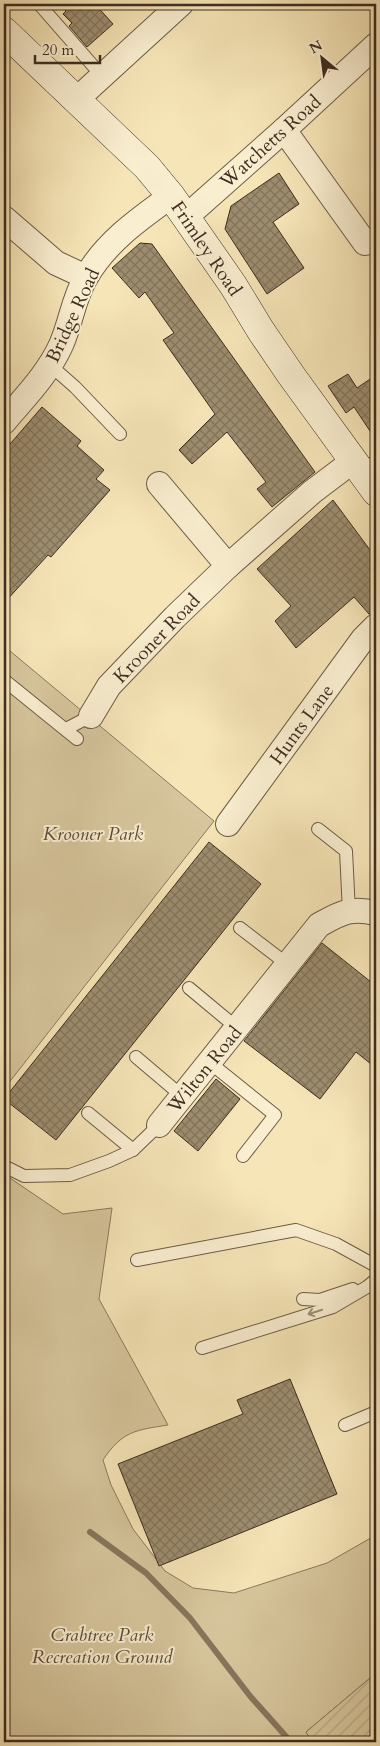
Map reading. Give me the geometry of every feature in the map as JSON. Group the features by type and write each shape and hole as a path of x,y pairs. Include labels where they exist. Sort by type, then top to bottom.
{"main road":[{"name":"Frimley Road","path":"4,32 147,168 179,206 291,375 336,439 367,472"}],"street":[{"path":"76,100 181,4"},
{"name":"Watchetts Road","path":"179,206 284,130 376,45"},
{"path":"284,130 371,247"},
{"name":"Bridge Road","path":"4,422 50,365 62,344 74,301 86,277 111,244 179,206"},
{"path":"4,218 56,263 86,277"},
{"name":"Krooner Road","path":"91,716 109,686 175,617 228,566 312,492 367,472"},
{"path":"159,484 228,566"},
{"name":"Hunts Lane","path":"228,824 363,639 376,626"},
{"name":"Wilton Road","path":"159,1125 318,925 340,913 360,910 376,914"}],"lane":[{"path":"39,4 102,76"},
{"path":"50,365 75,387 120,434"},
{"path":"4,680 77,739"},
{"path":"66,729 91,716"},
{"path":"318,829 346,851 349,912"},
{"path":"240,928 287,964"},
{"path":"189,988 237,1028"},
{"path":"136,1057 182,1096"},
{"path":"209,1062 275,1115 243,1156"},
{"path":"88,1113 133,1150"},
{"name":"Wilton Road","path":"4,1166 24,1176 70,1175 133,1150 159,1125"},
{"path":"137,1260 296,1230 336,1244 376,1266"},
{"path":"303,1299 320,1300 375,1281"},
{"path":"202,1348 334,1306 367,1288 375,1281"},
{"path":"345,1425 376,1412"}],"green space":[{"name":"Krooner Park","path":"4,646 214,821 4,1089"},
{"name":"Crabtree Park Recreation Ground","path":"4,1174 63,1214 112,1208 99,1299 168,1425 147,1428 123,1438 110,1450 103,1460 111,1485 133,1529 165,1571 193,1588 234,1593 327,1563 376,1535 376,1673 306,1732 312,1742 4,1742"},
{"path":"376,1673 376,1742 312,1742 306,1732"}],"building":[{"path":"59,4 95,4 113,24 87,47 69,26 72,23 63,14 66,11"},
{"path":"279,173 299,204 273,222 304,268 267,294 225,229 231,206"},
{"path":"140,243 152,244 315,472 272,507 257,489 266,482 227,432 192,464 179,450 215,414 163,340 174,333 145,292 139,298 112,268"},
{"path":"348,374 357,388 376,375 376,440 354,407 346,413 328,386"},
{"path":"42,407 81,441 77,446 104,470 96,479 110,490 51,557 48,555 4,603 4,451"},
{"path":"333,500 376,558 376,613 369,614 354,597 296,648 275,621 291,606 257,569"},
{"path":"209,842 261,884 56,1140 4,1099"},
{"path":"322,943 376,986 376,1068 356,1052 320,1099 244,1041"},
{"path":"216,1079 240,1099 198,1151 174,1131"},
{"path":"290,1379 337,1494 159,1566 118,1464 243,1414 237,1400"}],"waterway":[{"path":"90,1532 146,1573 190,1618 250,1696 291,1742"}]}
